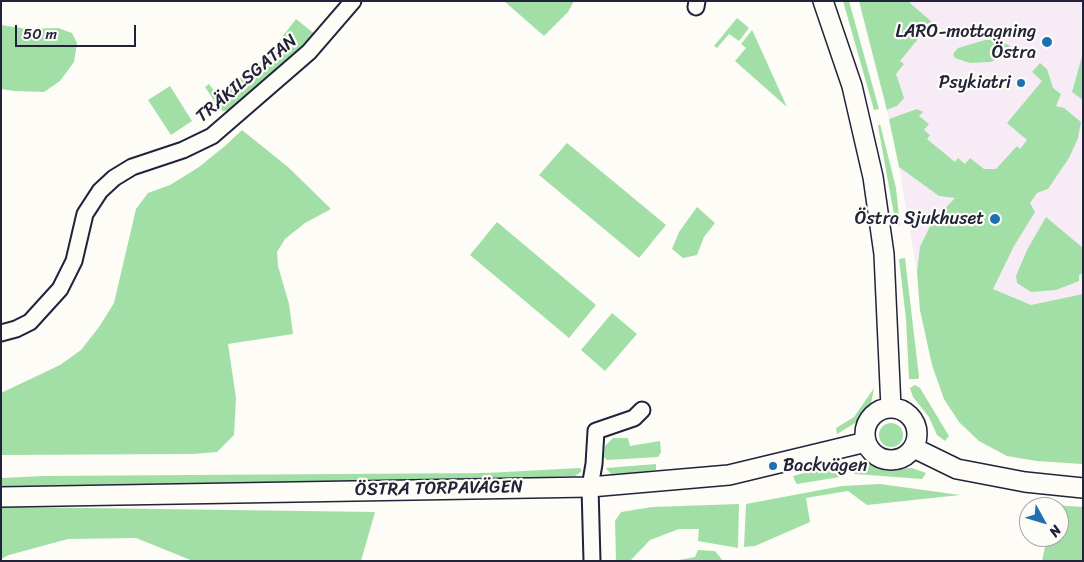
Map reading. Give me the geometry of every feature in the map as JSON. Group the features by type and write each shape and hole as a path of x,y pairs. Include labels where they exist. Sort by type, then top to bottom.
{"street":[{"name":"TRÄKILSGATAN","path":"1,333 16,329 30,322 60,289 74,261 85,214 100,192 114,178 132,167 183,150 212,136 309,52 354,1"},
{"path":"823,1 852,86 873,177 885,271 891,408"},
{"path":"891,408 907,413 914,421 918,438 914,448 900,459 888,460 876,456 866,442 866,428 872,416 891,408"},
{"path":"592,561 590,487 594,464 596,431 634,418 642,410"},
{"name":"ÖSTRA TORPAVÄGEN","path":"4,497 590,487 729,475 866,442"},
{"path":"914,448 957,470 1025,482 1083,488"}],"shaded area":[{"name":"Östra Sjukhuset","path":"859,1 1083,1 1083,464 1037,461 1007,456 979,441 959,422 944,399 932,365 920,310 917,272 899,167 889,119"}],"green space":[{"path":"504,1 574,1 568,12 544,36"},
{"path":"843,1 849,1 879,109 874,110"},
{"path":"859,1 911,1 910,3 932,22 900,61 904,64 896,74 904,98 897,106 887,110"},
{"path":"737,18 749,28 739,41 729,34 717,48 714,46"},
{"path":"296,19 316,35 231,110 223,111 219,108 205,87 209,84 217,95 233,84 269,54"},
{"path":"1,25 28,29 58,28 72,33 77,43 74,62 60,81 44,92 1,89"},
{"path":"752,30 787,107 735,61 746,48 741,44"},
{"path":"985,40 999,40 1012,49 1009,53 991,62 970,63 955,58 953,54 958,48"},
{"path":"1083,53 1083,100 1072,92"},
{"path":"1040,63 1047,69 1053,88 1061,94 1056,106 1064,108 1081,122 1078,138 1069,158 1048,189 1037,193 1030,203 1035,212 1014,246 993,289 1031,305 1083,294 1083,464 1037,461 1007,456 979,441 959,422 944,399 932,365 920,310 917,272 920,247 932,222 955,198 939,196 899,167 889,119 917,109 923,112 919,116 929,124 924,130 930,135 927,139 955,162 958,158 965,164 970,158 984,169 996,169 1017,146 1020,149 1027,140 1007,123 1042,81 1032,72"},
{"path":"170,86 192,121 171,135 148,100"},
{"path":"880,124 896,188 900,226 896,226 878,126"},
{"path":"242,130 288,167 331,209 305,223 285,239 277,252 278,266 289,304 293,334 228,344 236,398 234,435 217,452 193,454 1,455 1,393 60,365 81,350 99,327 114,303 136,209 148,193 170,185 199,167"},
{"path":"567,143 666,225 639,258 539,175"},
{"path":"697,207 715,223 704,237 697,255 683,258 672,249 679,232"},
{"path":"1046,217 1083,248 1083,273 1079,275 1079,281 1056,290 1031,292 1017,283 1016,276 1027,250"},
{"path":"497,222 596,305 569,338 470,255"},
{"path":"905,258 918,379 909,379 906,319 899,259"},
{"path":"612,313 637,334 605,371 581,350"},
{"path":"915,385 920,388 949,436 945,441 937,435 929,417 913,397 910,388"},
{"path":"874,388 871,403 860,420 837,434 836,428 854,417"},
{"path":"891,423 896,424 902,430 902,440 896,446 891,447 886,446 880,440 879,435 880,430 886,424"},
{"path":"613,438 628,438 630,446 660,441 661,452 658,457 607,460 604,457 605,446"},
{"path":"849,461 863,462 884,470 912,468 926,473 922,479 855,474 849,469 847,464"},
{"path":"656,464 656,470 628,473 611,474 606,468"},
{"path":"836,464 840,477 797,484 793,476"},
{"path":"580,468 582,471 575,476 469,480 1,487 1,478 44,476 486,473"},
{"path":"880,484 960,495 867,505 848,491 806,498 810,522 755,546 744,547 746,504 842,486"},
{"path":"739,504 738,548 698,541 699,529 679,529 650,540 630,561 616,561 615,521 621,512 652,507"},
{"path":"1069,506 1083,507 1083,561 1042,561 1045,547 1069,547"},
{"path":"1,507 375,512 361,561 193,561 136,538 68,539 9,555 1,559"},
{"path":"698,550 715,551 723,561 673,561 695,557"}],"place":[{"name":"LARO-mottagning Östra","path":"1047,42"},
{"name":"Psykiatri","path":"1021,83"},
{"name":"Östra Sjukhuset","path":"995,219"},
{"name":"Backvägen","path":"773,466"}]}
